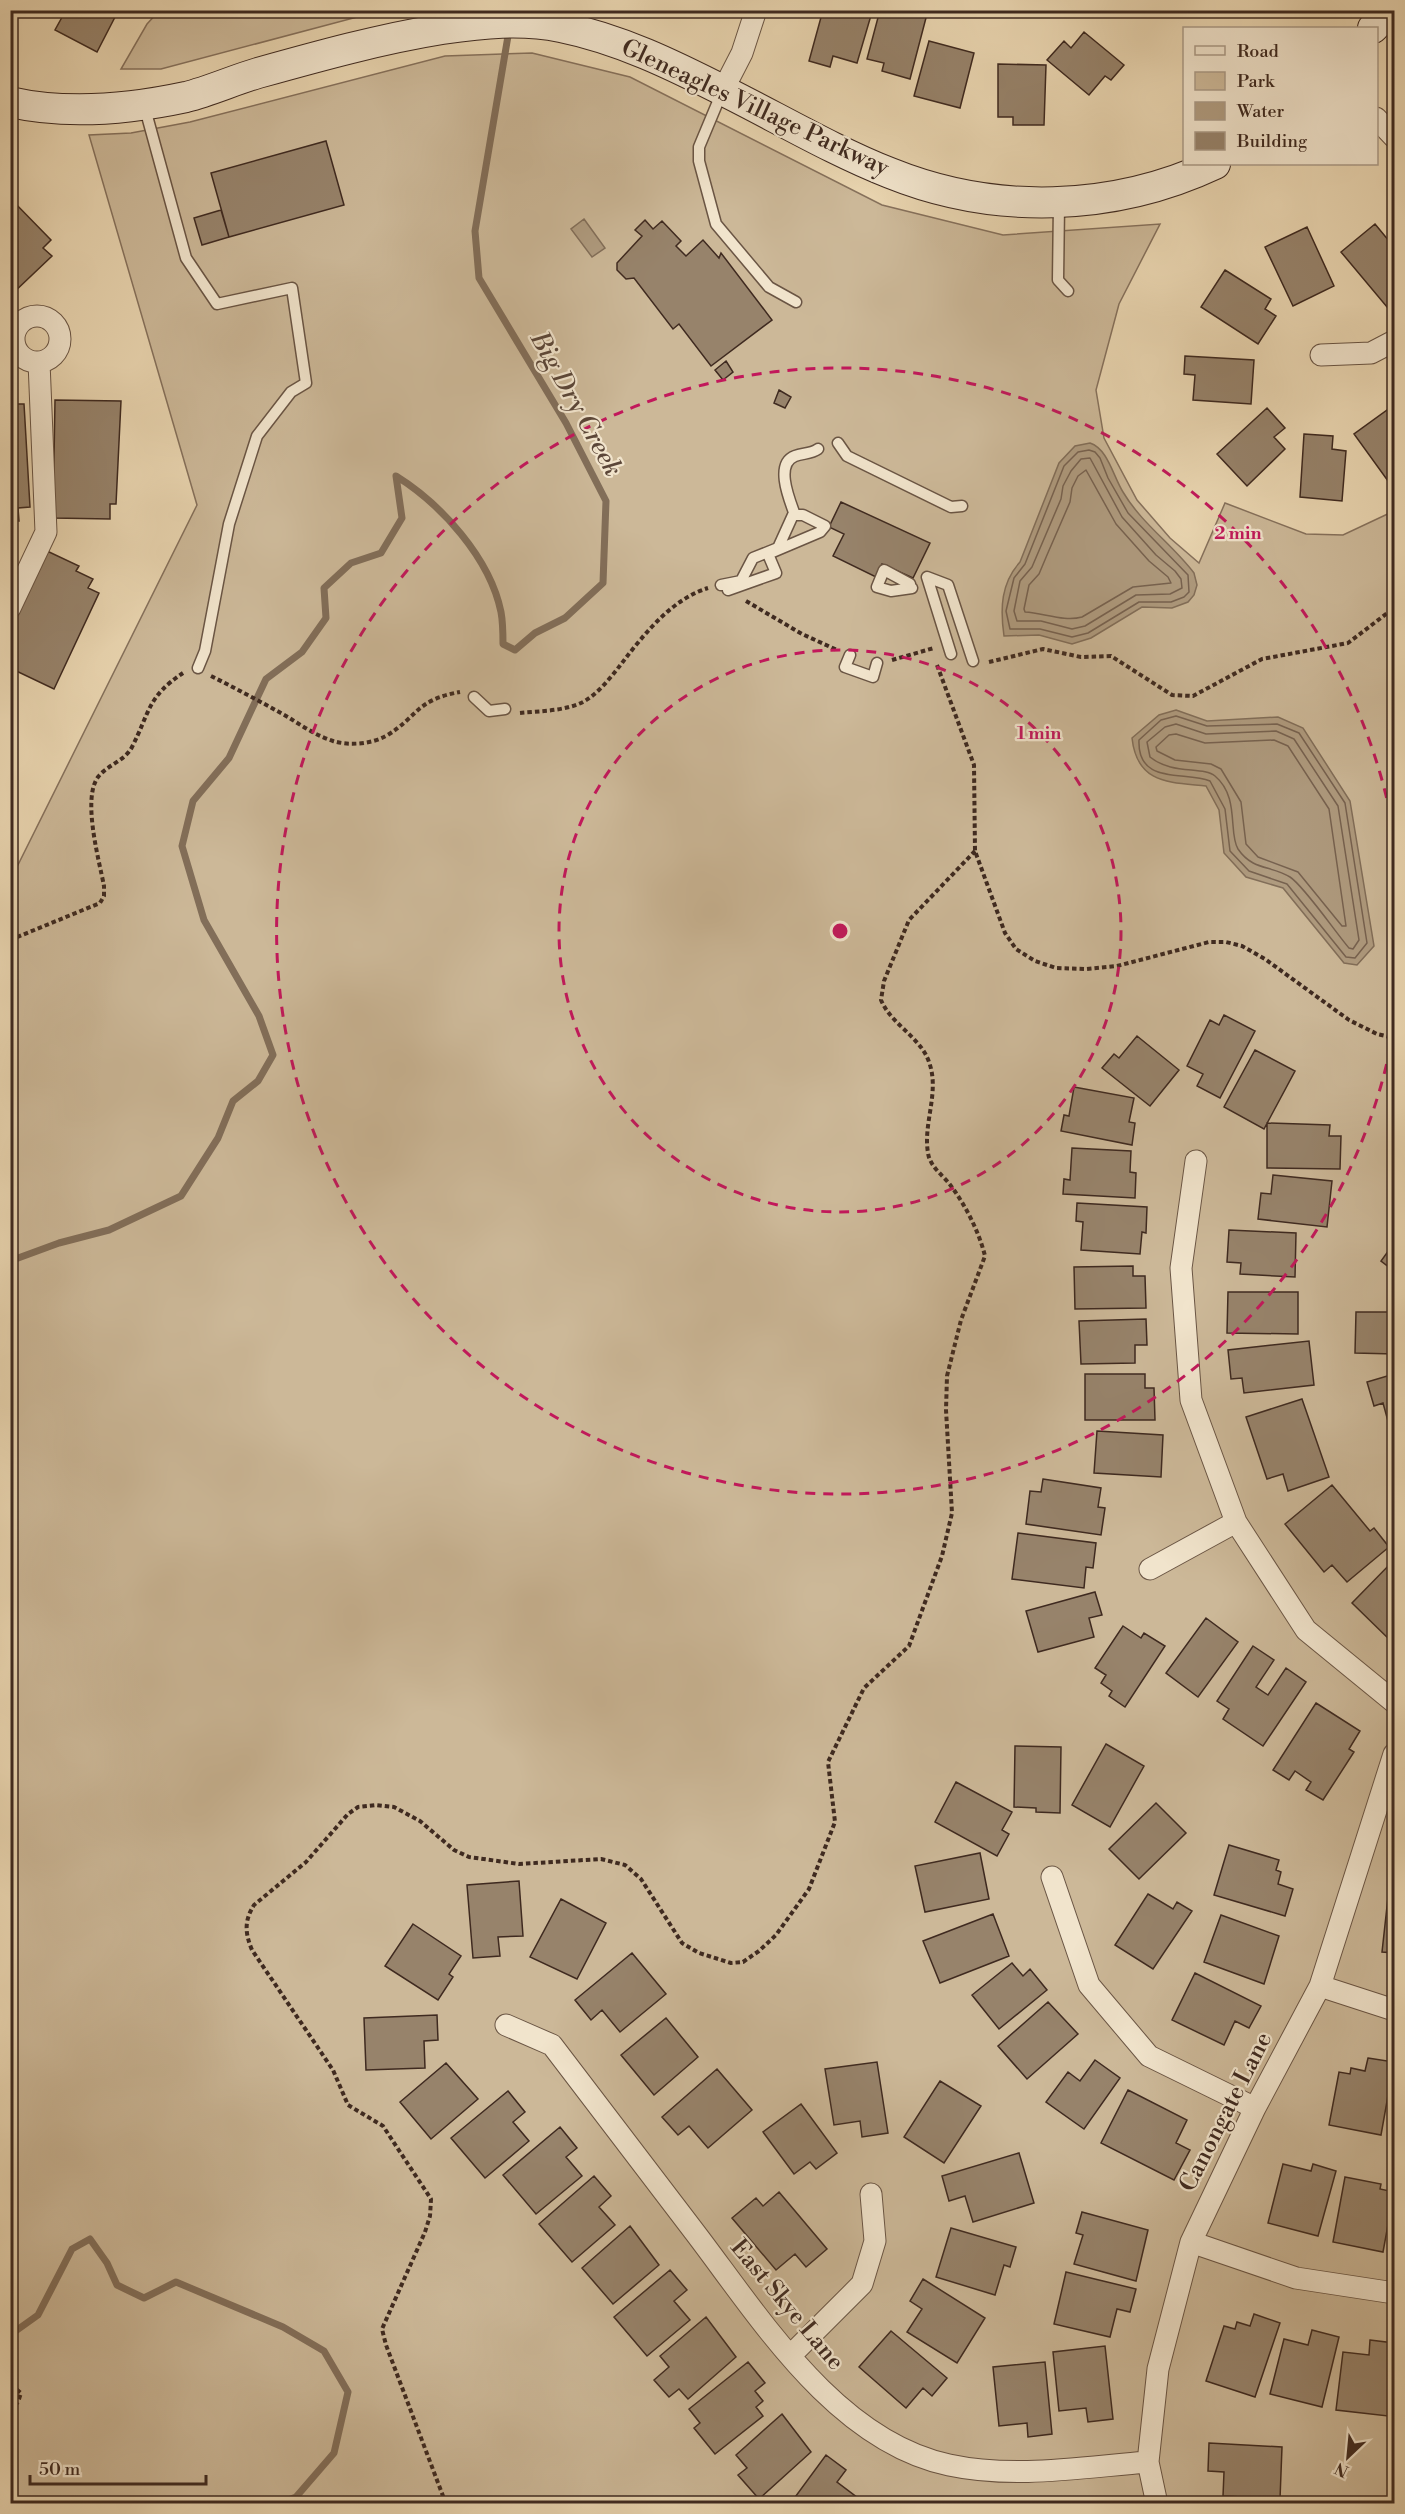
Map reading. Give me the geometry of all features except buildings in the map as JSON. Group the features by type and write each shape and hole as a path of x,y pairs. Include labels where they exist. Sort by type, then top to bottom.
{"street":[{"path":"723,90 742,53 756,10"},
{"path":"1374,27 1390,10"},
{"name":"Gleneagles Village Parkway","path":"10,102 68,110 144,105 189,96 256,74 397,36 512,21 561,27 610,40 661,59 888,173 943,191 999,201 1059,202 1101,199 1148,190 1212,165"},
{"path":"1378,119 1395,138"},
{"path":"38,316 47,319 56,327 59,335 57,350 47,360 39,362 24,359 13,352 15,320 38,316"},
{"path":"1321,355 1371,353 1395,341"},
{"path":"10,608 46,532 39,362"},
{"path":"1196,1161 1181,1268 1191,1400 1236,1522 1306,1630 1395,1702"},
{"path":"1150,1569 1236,1522"},
{"name":"Canongate Lane","path":"1157,2504 1148,2462 1158,2369 1191,2242 1255,2108 1320,1986 1395,1754"},
{"path":"1052,1877 1089,1984 1149,2056 1255,2108"},
{"path":"1320,1986 1395,2010"},
{"name":"East Skye Lane","path":"506,2025 552,2045 790,2356 844,2410 885,2441 948,2465 1015,2472 1148,2462"},
{"path":"790,2356 862,2284 875,2241 871,2194"},
{"path":"1191,2242 1296,2278 1395,2294"}],"lane":[{"path":"723,90 699,147 699,161 716,224 769,286 796,302"},
{"path":"144,105 186,258 216,304 292,288 306,383 291,392 257,436 229,524 206,651 198,668"},
{"path":"1059,202 1058,280 1068,291"},
{"path":"838,444 847,456 951,507 962,506"},
{"path":"724,588 741,581 753,558 778,548 795,515 786,485 785,472 789,462 794,457 818,449"},
{"path":"724,588 776,573 768,554 820,532 825,526 803,515 795,515"},
{"path":"951,654 927,577 948,585 973,661"},
{"path":"850,655 845,667 873,677 877,663"},
{"path":"474,697 489,711 505,709"}],"path":[{"path":"505,709 516,713 569,707 584,701 609,679 646,633 676,605 697,591 724,588 802,634 850,655"},
{"path":"973,661 982,664 1043,649 1082,657 1111,656 1172,694 1193,696 1262,659 1348,643 1395,608"},
{"path":"931,647 974,765 975,851 1005,933 1016,949 1035,961 1056,968 1086,969 1117,966 1209,942 1227,942 1242,946 1265,959 1349,1020 1377,1034 1395,1038"},
{"path":"877,663 931,647 951,654"},
{"path":"10,940 100,903 104,897 104,886 92,813 92,792 96,779 130,752 152,699 182,673 198,668"},
{"path":"231,686 333,741 371,742 388,735 417,709 438,696 462,692 474,697"},
{"path":"446,2504 382,2329 425,2232 430,2216 431,2199 383,2126 348,2105 333,2070 252,1950 244,1932 249,1913 254,1905 306,1862 348,1814 358,1807 376,1805 394,1807 420,1821 454,1850 469,1857 519,1864 601,1859 625,1865 641,1880 682,1943 699,1953 731,1963 743,1962 777,1935 809,1889 835,1822 828,1761 864,1688 909,1646 942,1556 952,1513 946,1410 947,1376 961,1320 985,1256 968,1214 951,1185 935,1169 928,1153 933,1085 930,1065 917,1041 894,1022 881,1000 884,981 909,920 975,851"},
{"path":"10,2389 15,2388 21,2393 18,2402 10,2411"}],"green space":[{"path":"160,10 380,11 161,69 121,69 147,24"},
{"path":"532,53 630,77 882,205 1003,235 1160,224 1119,304 1096,390 1104,438 1137,500 1170,538 1199,563 1225,503 1306,534 1343,535 1394,511 1394,2503 11,2503 11,879 197,505 89,135 131,133 190,122 445,56"}],"water":[{"path":"584,219 605,248 592,257 571,229"},
{"path":"1090,443 1106,457 1123,492 1139,514 1194,573 1197,585 1194,595 1188,602 1172,608 1142,607 1091,638 1072,644 1039,635 1004,636 1003,596 1009,578 1020,562 1059,463 1075,446"},
{"path":"1176,710 1207,721 1278,717 1303,728 1350,801 1374,946 1357,965 1344,963 1283,888 1246,877 1224,853 1219,810 1206,786 1157,778 1140,764 1132,738 1159,715"}],"waterway":[{"name":"Big Dry Creek","path":"10,1261 59,1243 109,1230 181,1196 218,1138 233,1101 258,1081 273,1055 259,1016 204,920 182,846 193,801 229,758 266,679 302,652 326,618 324,588 351,563 381,553 402,518 396,476 430,501 461,534 475,553 495,592 502,616 503,644 515,650 535,633 565,618 603,583 606,501 566,423 479,278 475,231 508,36"},
{"name":"Big Dry Creek","path":"10,2335 38,2315 72,2249 90,2239 107,2263 117,2285 144,2298 176,2282 283,2327 324,2351 348,2392 334,2453 296,2497 278,2504"}]}
